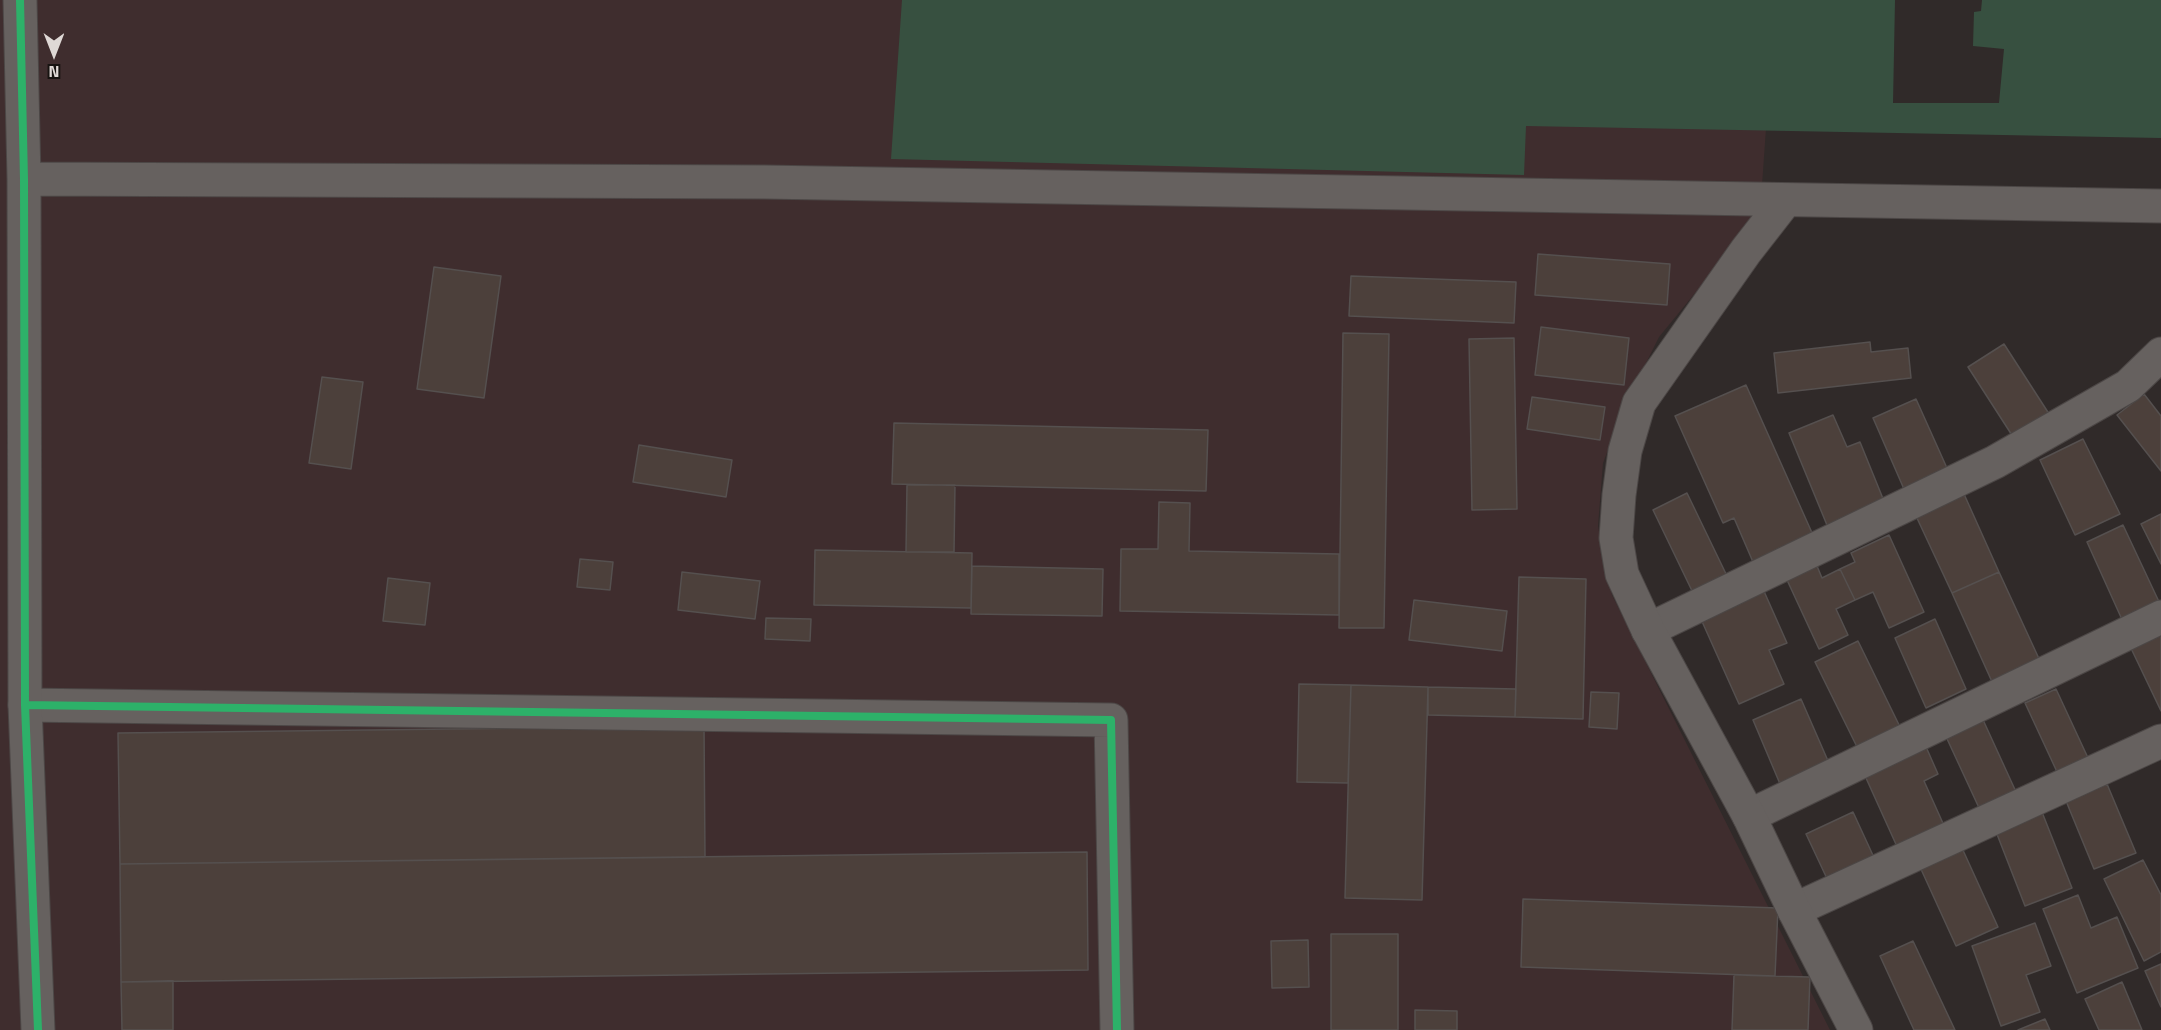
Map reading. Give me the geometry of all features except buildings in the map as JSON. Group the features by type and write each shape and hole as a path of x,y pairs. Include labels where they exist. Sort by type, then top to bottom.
{"street":[{"path":"20,0 24,178 25,705 38,1030"},
{"path":"24,178 764,182 2161,206"},
{"path":"1785,201 1746,251 1639,403 1625,451 1616,538 1622,574 1648,630 1749,816 1856,1030"},
{"path":"1648,630 1995,462 2128,387 2161,354"},
{"path":"1749,816 2161,616"},
{"path":"25,705 1111,720 1118,1030"},
{"path":"1794,910 2161,741"}],"shaded area":[{"path":"0,0 1775,0 1760,214 1659,337 1626,403 1603,463 1598,526 1612,595 1830,1030 0,1030"}],"green space":[{"path":"902,0 1895,0 1893,103 1999,103 2004,49 1973,46 1974,12 1981,11 1982,0 2161,0 2161,138 1526,126 1524,175 891,159"}],"cycle path":[{"path":"20,0 24,179 25,705 38,1030"},
{"path":"25,705 1111,720 1117,1030"}]}
